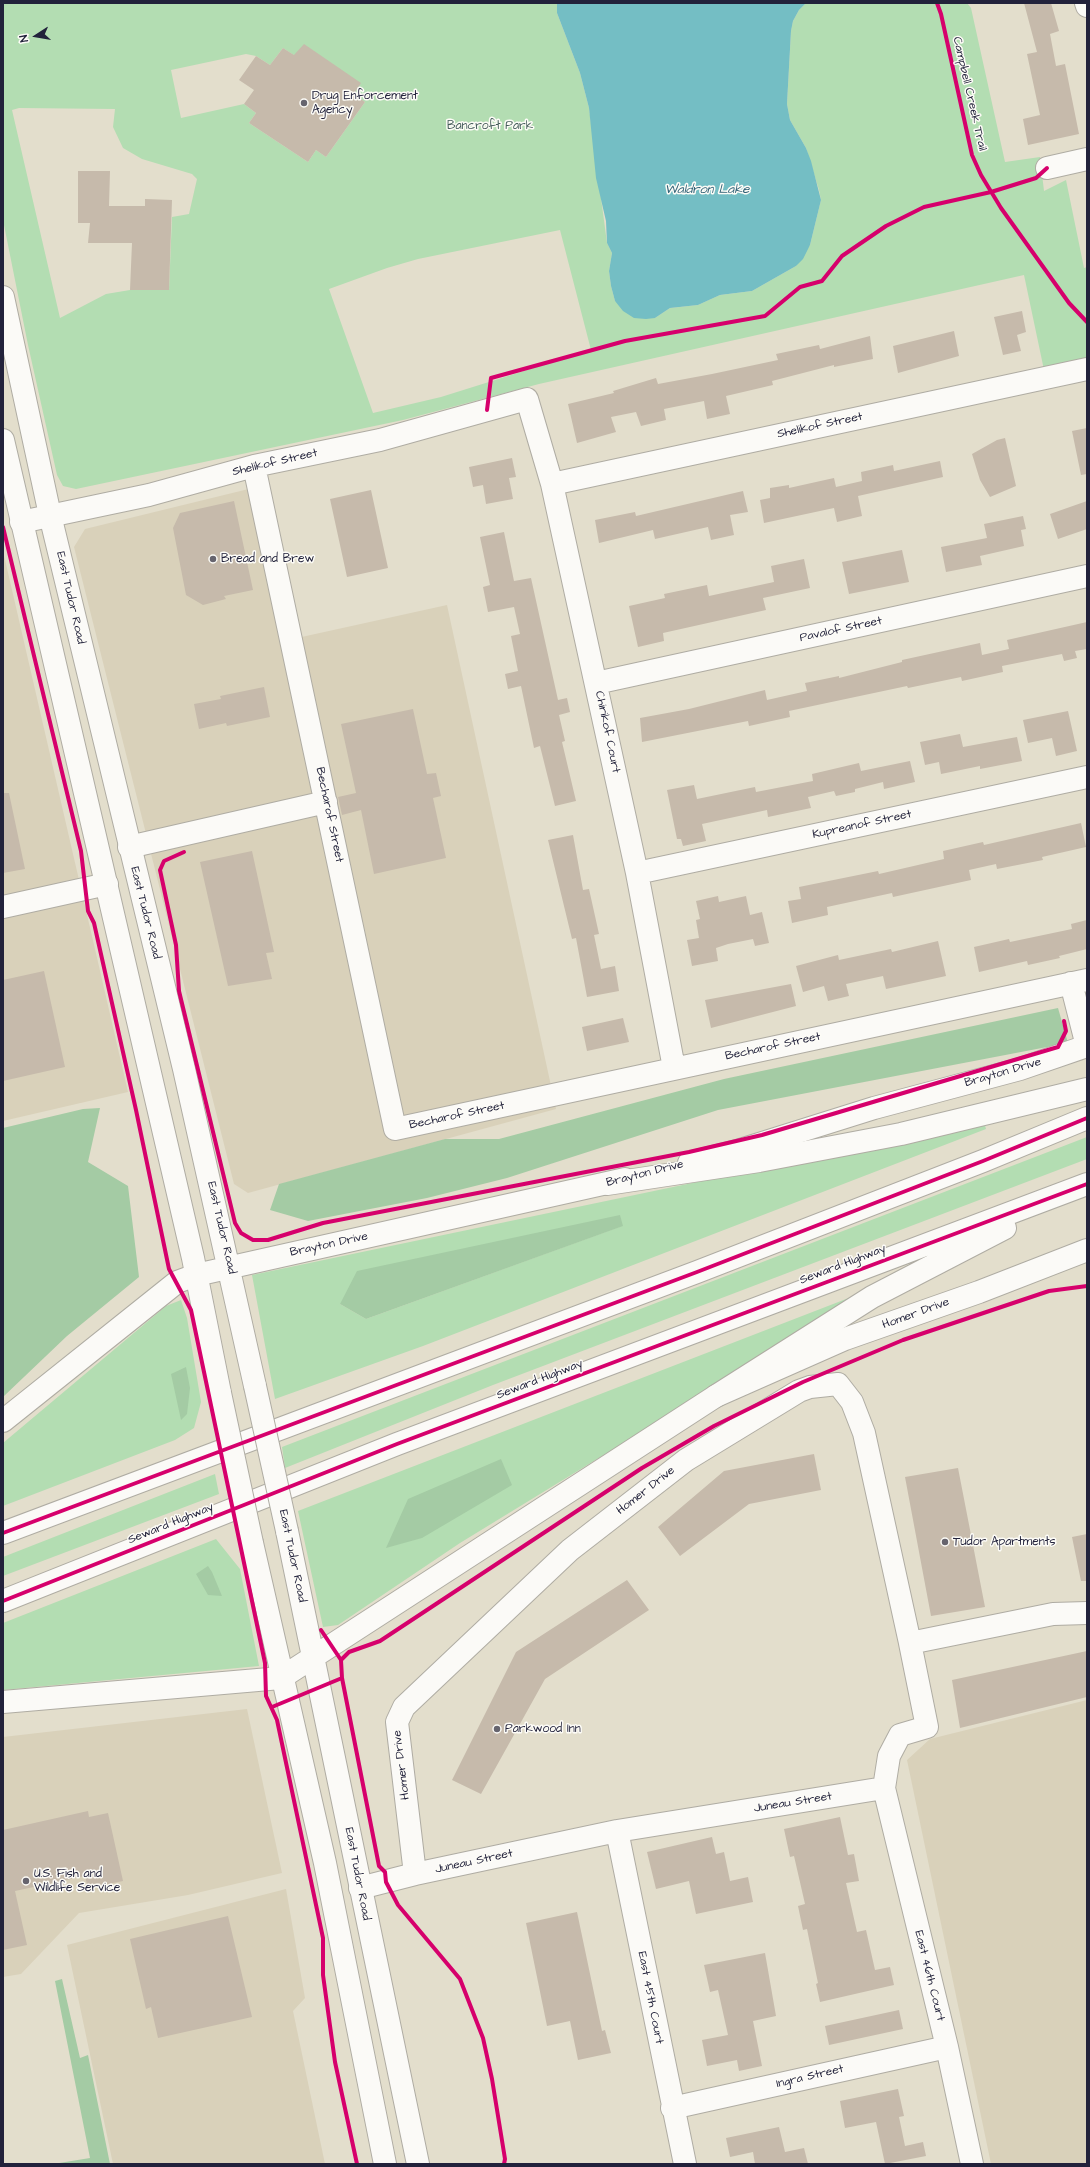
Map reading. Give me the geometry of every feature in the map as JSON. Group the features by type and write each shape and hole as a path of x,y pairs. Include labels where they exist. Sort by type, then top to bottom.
{"main road":[{"path":"1048,168 1087,159"},
{"name":"East Tudor Road","path":"3,297 50,516 184,1069 230,1267 314,1656 360,1888 418,2164"},
{"name":"Shelikof Street","path":"552,484 1087,368"},
{"name":"Shelikof Street","path":"21,522 149,495 254,466 380,440 527,399"},
{"name":"Chirikof Court","path":"527,399 552,484 596,683 637,873 674,1068"},
{"path":"3,440 107,884 196,1275 281,1678 325,1863 385,2164"},
{"name":"Becharof Street","path":"254,466 395,1129 1079,981"},
{"name":"Pavalof Street","path":"596,683 1087,576"},
{"name":"Kupreanof Street","path":"637,873 1087,777"},
{"path":"129,847 326,802"},
{"path":"3,907 107,884"},
{"path":"1079,981 1087,1046"},
{"name":"Brayton Drive","path":"3,1421 177,1282 196,1275 607,1184 737,1151 874,1108 1020,1069 1087,1046"},
{"path":"607,1184 759,1161 901,1134 1087,1089"},
{"path":"3,1533 689,1275 983,1161 1087,1118"},
{"path":"716,1396 872,1297 1087,1184"},
{"name":"Seward Highway","path":"3,1601 397,1444 1087,1184"},
{"name":"Homer Drive","path":"281,1678 716,1396 845,1340 979,1292 1087,1250"},
{"name":"Homer Drive","path":"415,1874 397,1722 404,1707 570,1550 686,1460 799,1391 810,1387 838,1384 852,1402 864,1433 910,1643"},
{"path":"884,1788 889,1756 900,1735 927,1727 910,1643 1053,1614 1087,1613"},
{"path":"3,1702 281,1678"},
{"name":"Juneau Street","path":"360,1888 415,1874 617,1831 884,1788"},
{"name":"East 46th Court","path":"884,1788 947,2047 972,2164"},
{"name":"East 45th Court","path":"617,1831 672,2108 685,2164"},
{"name":"Ingra Street","path":"672,2108 947,2047"}],"shaded area":[{"path":"265,485 297,638 447,605 556,1109 248,1193 234,1184 74,547 85,529"},
{"path":"3,551 128,1092 3,1121"},
{"path":"1087,1700 1087,2164 991,2164 907,1760 930,1739"},
{"path":"247,1709 282,1873 188,1895 79,1913 21,1974 3,1977 3,1737"},
{"path":"286,1889 305,1998 293,2011 325,2164 113,2164 67,1945"}],"green space":[{"name":"Bancroft Park","path":"3,3 557,3 557,13 580,73 589,108 607,243 612,253 609,271 615,301 655,318 670,308 698,305 720,295 752,291 796,266 810,245 821,200 806,148 790,120 787,104 791,31 793,21 799,10 806,3 967,3 971,8 1005,162 1040,157 1044,191 1066,180 1084,268 1087,267 1087,360 1044,370 1024,275 539,384 403,420 76,489 63,486 57,475 28,345 3,220","holes":["283,48 365,102 326,157 316,150 308,162 249,123 256,113 244,104 181,118 171,70 246,54 256,56 270,65","19,108 115,109 113,127 123,148 142,159 192,174 197,179 189,214 172,217 169,290 130,290 106,294 60,318 12,110","560,230 591,350 441,397 373,413 329,289 387,268 418,259"]},
{"path":"1058,1008 1068,1043 718,1110 507,1178 427,1198 308,1221 270,1210 279,1184 445,1139 499,1139 724,1079"},
{"path":"100,1108 88,1162 128,1186 139,1277 67,1336 3,1397 3,1128 83,1109"},
{"path":"984,1122 986,1129 423,1346 275,1399 252,1275","holes":["622,1226 366,1319 340,1304"]},
{"path":"1087,1137 1087,1159 493,1385 285,1468 282,1447"},
{"path":"620,1215 623,1226 366,1319 340,1304 357,1271"},
{"path":"859,1294 847,1306 460,1543 338,1625 323,1627 298,1511"},
{"path":"181,1300 187,1318 201,1402 194,1428 175,1440 3,1506 3,1443 166,1306"},
{"path":"186,1367 190,1388 187,1414 181,1420 171,1374"},
{"path":"501,1459 512,1485 422,1538 386,1548 408,1499"},
{"path":"215,1474 219,1494 3,1576 3,1557"},
{"path":"216,1539 240,1569 259,1666 3,1690 3,1623"},
{"path":"208,1566 222,1596 208,1595 196,1574"},
{"path":"62,1979 80,2058 88,2055 110,2164 53,2164 90,2158 55,1981"}],"water":[{"name":"Waldron Lake","path":"557,3 806,3 799,10 793,21 791,31 787,104 790,120 806,148 811,161 821,200 810,245 803,259 796,266 752,291 720,295 698,305 670,308 655,318 634,318 623,311 615,301 611,286 609,271 612,253 607,243 606,221 596,178 589,108 580,73 557,13"}],"building":[{"path":"1024,3 1051,3 1059,31 1050,34 1056,66 1065,64 1079,134 1028,145 1023,119 1040,115 1027,54 1037,52"},
{"name":"Drug Enforcement Agency","path":"304,44 361,83 354,94 365,102 326,157 316,150 308,162 249,123 256,113 244,104 254,90 239,80 256,56 270,65 283,48 294,55"},
{"path":"78,171 110,171 109,206 145,206 145,199 172,200 169,290 130,290 132,243 88,243 90,223 78,223"},
{"path":"1022,311 1026,332 1017,335 1021,351 1003,355 994,317"},
{"path":"954,331 959,356 898,373 893,346"},
{"path":"870,336 873,359 834,367 834,365 772,381 773,385 726,396 730,414 707,419 704,401 664,409 666,420 641,426 636,412 611,417 616,432 577,443 568,404 614,393 613,391 656,378 658,384 712,374 778,360 776,354 819,345 820,349"},
{"path":"1087,428 1087,474 1081,475 1072,431"},
{"path":"1005,438 1016,486 990,497 980,480 972,454 997,440"},
{"path":"512,458 516,477 509,478 513,499 486,504 483,485 473,487 469,467"},
{"path":"940,461 943,477 858,496 862,516 837,522 834,508 764,523 760,500 770,498 770,488 789,485 789,488 834,478 836,487 862,481 861,472 893,465 894,471"},
{"path":"371,490 388,568 347,577 330,499"},
{"path":"743,491 748,512 730,515 734,535 711,540 708,527 655,539 653,530 599,543 595,520 635,512 636,516"},
{"name":"Bread and Brew","path":"234,501 253,590 224,596 226,599 203,605 186,595 173,528 180,513"},
{"path":"1087,501 1087,529 1058,539 1050,514"},
{"path":"1023,516 1026,529 1021,530 1024,546 980,556 982,565 946,572 941,547 987,538 984,524"},
{"path":"504,532 514,581 531,578 558,700 567,698 570,712 559,715 565,741 562,742 576,801 555,806 540,746 534,748 521,686 508,689 505,674 518,671 511,636 520,634 514,607 488,612 483,587 490,585 480,537"},
{"path":"902,550 909,582 849,594 842,562"},
{"path":"804,559 810,588 763,598 766,610 663,633 664,641 638,647 629,606 665,598 664,594 707,585 709,596 774,582 771,566"},
{"path":"1087,622 1087,649 1075,651 1077,658 1064,661 1062,654 1002,666 1003,672 962,681 961,677 908,688 907,686 789,711 790,717 749,726 748,721 642,742 640,718 689,709 765,690 767,700 807,691 805,683 839,676 839,678 902,662 902,660 980,643 982,655 1009,649 1007,640"},
{"path":"264,687 270,717 227,726 226,723 199,729 194,704 221,699 220,696"},
{"path":"413,709 427,774 436,773 441,796 433,798 446,858 374,874 361,810 342,815 338,797 356,793 341,724"},
{"path":"1068,711 1077,751 1056,756 1052,738 1028,743 1023,720"},
{"path":"960,734 963,747 1017,737 1022,761 980,769 980,766 941,774 939,762 925,765 920,742"},
{"path":"910,761 915,782 884,789 883,782 855,789 855,792 836,796 834,791 808,797 811,808 768,817 767,810 702,824 706,841 683,846 681,839 677,839 667,790 694,785 697,799 755,787 756,792 813,781 812,774 859,763 861,771"},
{"path":"3,793 9,793 25,869 3,873"},
{"path":"1081,823 1086,847 1042,857 1043,860 997,869 996,864 969,870 971,880 893,897 892,893 827,907 828,915 792,923 788,901 801,899 799,887 878,871 879,874 944,859 943,851 983,842 984,845"},
{"path":"573,835 583,890 589,889 599,934 594,935 601,969 615,966 619,991 587,997 576,938 572,939 548,840"},
{"path":"252,851 274,952 266,953 272,979 228,986 200,862"},
{"path":"718,896 719,902 746,896 750,915 762,912 769,943 755,946 753,939 728,944 716,948 718,961 692,966 687,940 699,938 696,920 700,919 696,901"},
{"path":"1087,920 1087,949 1059,956 1060,958 1028,965 1027,961 979,972 974,947 1009,939 1010,942 1072,929 1071,924"},
{"path":"938,941 946,976 886,989 883,976 846,984 849,996 828,1001 824,986 803,992 796,966 838,955 839,960 891,949 892,952"},
{"path":"44,971 65,1067 3,1081 3,980"},
{"path":"791,984 796,1006 711,1028 705,1000"},
{"path":"623,1018 629,1042 587,1051 582,1027"},
{"path":"814,1454 821,1490 749,1504 680,1556 658,1527 724,1471"},
{"name":"Tudor Apartments","path":"958,1468 985,1607 931,1616 905,1477"},
{"path":"1087,1534 1087,1581 1081,1581 1072,1537"},
{"name":"Parkwood Inn","path":"627,1580 649,1610 545,1679 481,1794 452,1780 516,1652"},
{"path":"1087,1651 1087,1697 960,1728 952,1680"},
{"name":"U.S. Fish and Wildlife Service","path":"88,1811 89,1817 108,1813 123,1881 88,1888 85,1876 15,1891 27,1945 3,1950 3,1830"},
{"path":"840,1817 848,1855 854,1854 859,1881 846,1883 857,1932 866,1930 875,1970 890,1967 894,1985 820,2002 816,1984 818,1983 807,1929 803,1930 798,1906 805,1904 794,1856 790,1857 784,1829"},
{"path":"712,1837 716,1854 724,1852 730,1881 748,1877 753,1902 696,1914 689,1881 656,1889 647,1852"},
{"path":"577,1912 602,2031 605,2030 611,2053 578,2060 570,2021 547,2026 526,1923"},
{"path":"228,1916 252,2017 158,2038 151,2007 146,2009 130,1939"},
{"path":"765,1953 776,2016 753,2021 762,2066 739,2071 737,2060 707,2066 702,2040 728,2035 718,1990 710,1992 704,1965"},
{"path":"899,2010 903,2029 829,2045 825,2026"},
{"path":"898,2089 904,2116 899,2117 905,2146 923,2142 926,2156 885,2164 876,2122 845,2128 840,2101"},
{"path":"779,2127 785,2152 804,2148 808,2164 755,2164 753,2152 730,2157 726,2138"}],"cycle path":[{"name":"Campbell Creek Trail","path":"937,3 941,14 972,155 981,175 1001,208 1069,303 1087,322"},
{"path":"487,410 491,378 625,341 765,316 800,287 822,281 842,256 886,226 924,207 991,192 1036,178 1047,168"},
{"path":"3,527 81,851 88,911 94,923 136,1110 169,1269 191,1310 265,1663 266,1696 277,1720 323,1938 323,1975 335,2062 357,2164"},
{"path":"184,852 164,861 160,870 176,945 179,991 235,1223 241,1233 253,1240 268,1240 323,1223 689,1152 762,1135 1058,1047 1066,1031 1064,1021"},
{"path":"3,1533 697,1272 983,1161 1087,1118"},
{"path":"3,1601 397,1444 1087,1184"},
{"path":"341,1660 349,1652 380,1641 642,1468 714,1426 803,1382 903,1340 1049,1291 1087,1286"},
{"path":"321,1630 341,1660 342,1678 379,1866 385,1872 386,1882 398,1905 460,1979 483,2038 492,2079 505,2159 504,2164"},
{"path":"272,1707 342,1678"}],"place":[{"name":"Drug Enforcement Agency","path":"304,103"},
{"name":"Bread and Brew","path":"213,559"},
{"name":"Tudor Apartments","path":"945,1542"},
{"name":"Parkwood Inn","path":"497,1729"},
{"name":"U.S. Fish and Wildlife Service","path":"26,1881"}]}
